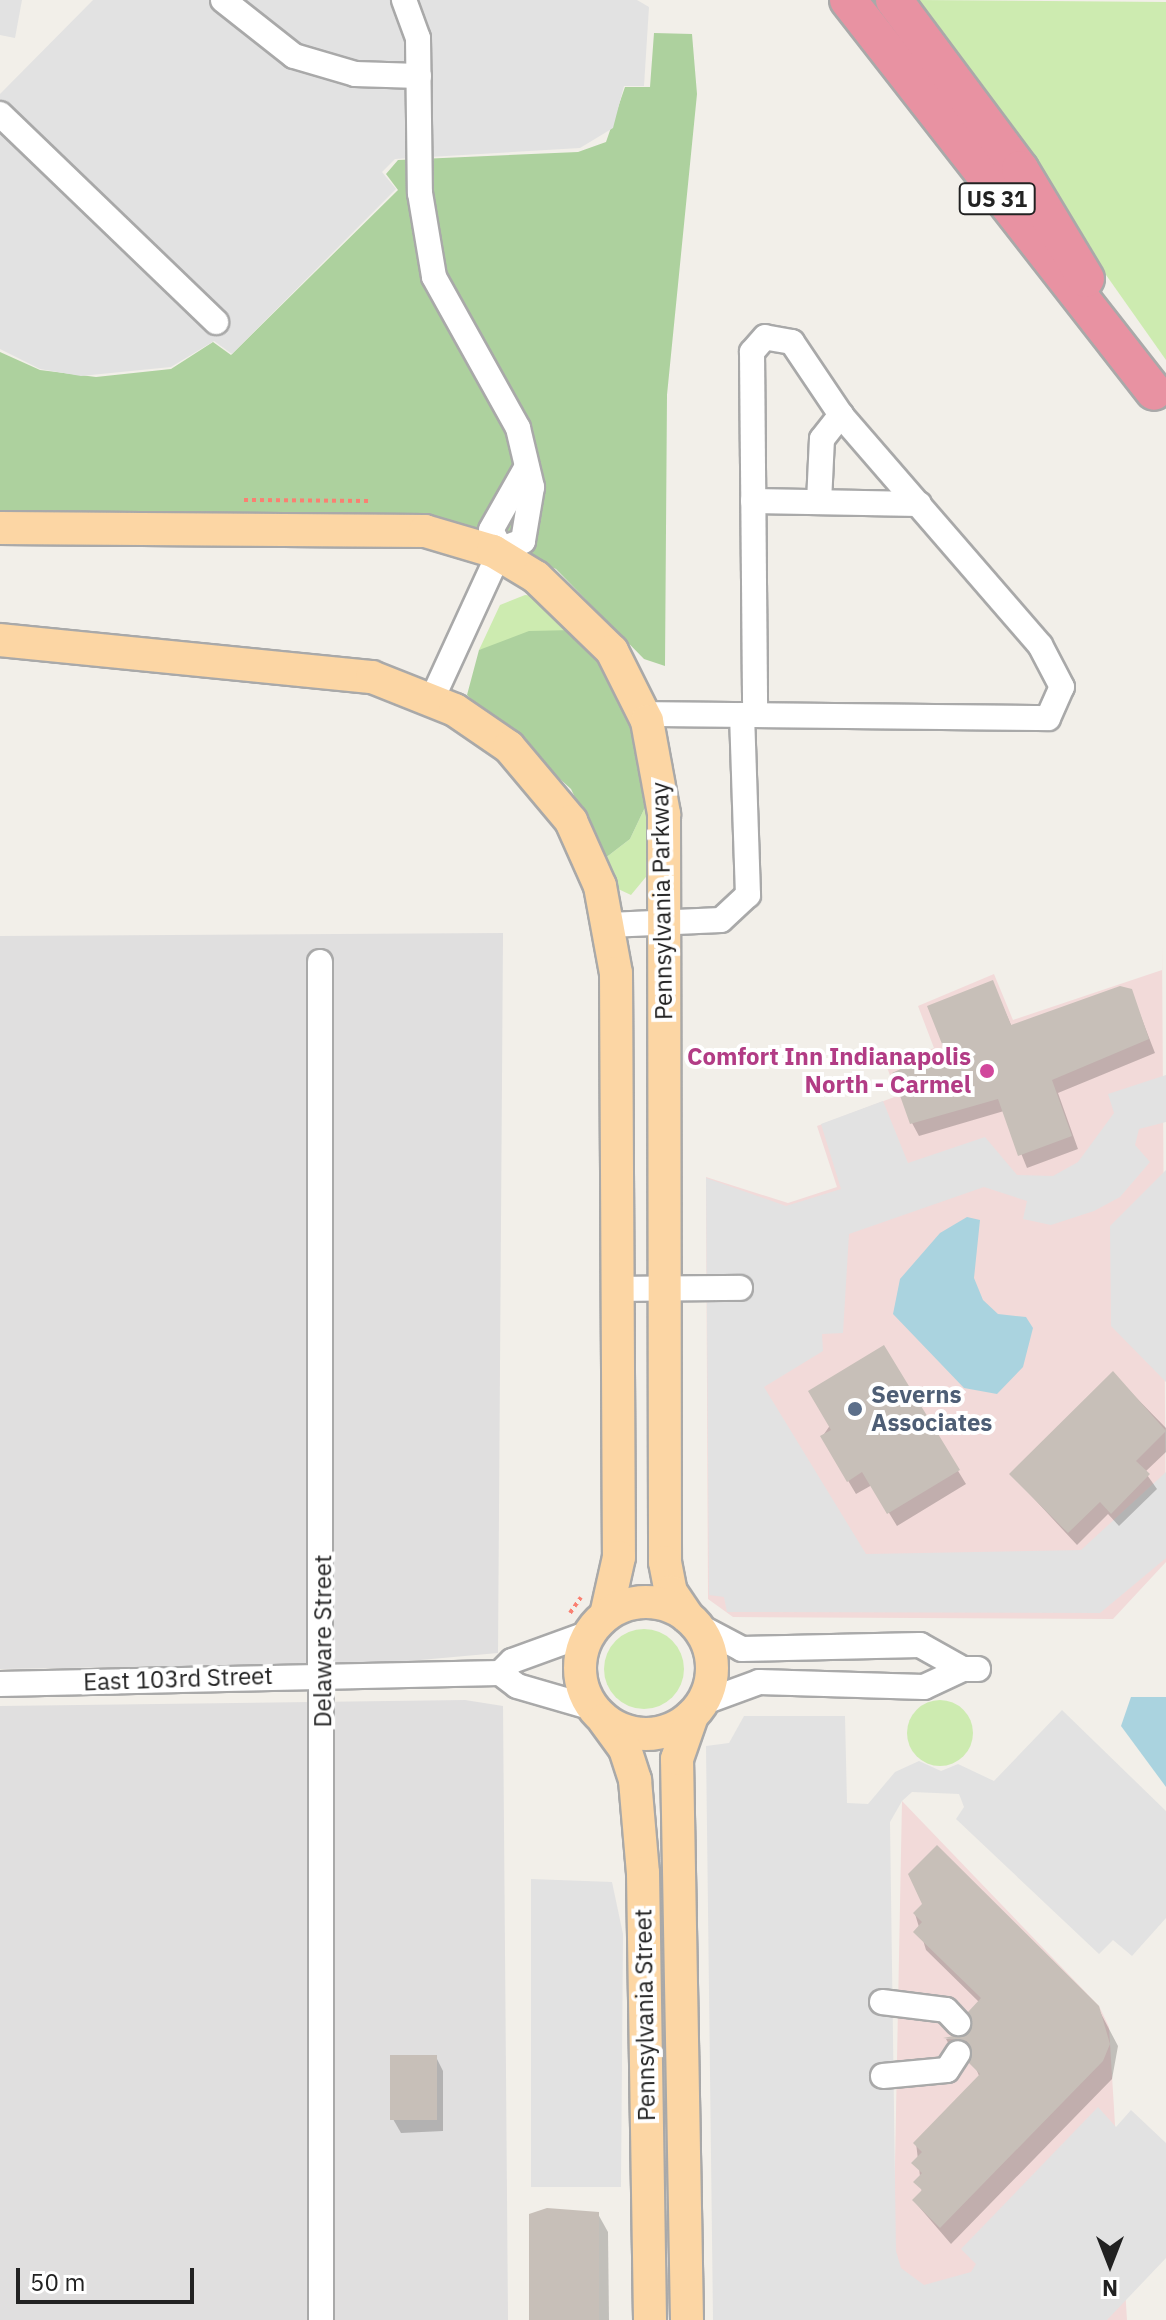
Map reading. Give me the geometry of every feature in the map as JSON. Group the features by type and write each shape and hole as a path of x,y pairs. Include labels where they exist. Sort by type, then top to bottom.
{"highway":[{"name":"US 31","path":"848,0 1160,401"},
{"path":"894,0 1020,169 1160,401"}],"main road":[{"name":"Pennsylvania Parkway","path":"0,528 380,525 449,536 500,552 558,593 597,631 645,714 662,787 665,923 665,1562 671,1592 692,1621"},
{"name":"Pennsylvania Parkway","path":"0,640 326,669 432,699 509,747 550,790 587,854 609,925 616,973 619,1581 586,1623"},
{"path":"641,1602 692,1621 712,1662 697,1710 642,1734 598,1714 579,1664 586,1623 641,1602"},
{"name":"Pennsylvania Street","path":"687,2320 677,1759 697,1710"},
{"name":"Pennsylvania Street","path":"598,1714 625,1749 635,1780 643,1873 650,2320"}],"street":[{"path":"223,0 273,44 310,62 355,74 419,76"},
{"path":"404,0 418,38 422,218 434,277 518,428 525,470 532,487 528,527 523,541 500,552 432,699"},
{"path":"0,114 216,322"},
{"path":"609,925 721,920 748,895 749,715 753,501 752,352 765,337 792,342 841,415 1040,645 1062,687 1048,718 749,715 645,714"},
{"path":"819,502 822,439 841,415"},
{"path":"753,501 919,504"},
{"name":"Delaware Street","path":"320,962 323,1675 321,2320"},
{"path":"619,1289 740,1288"},
{"path":"692,1621 754,1651 931,1646 970,1669 924,1687 759,1682 697,1710"},
{"name":"East 103rd Street","path":"500,1673 512,1661 586,1623"},
{"name":"East 103rd Street","path":"0,1684 500,1673 517,1686 598,1714"},
{"path":"882,2002 946,2010 958,2023"},
{"path":"883,2076 947,2070 958,2053"}],"path":[{"path":"585,1590 586,1623"}],"shaded area":[{"path":"0,0 22,0 15,38 0,35"},
{"path":"93,0 637,0 649,7 644,86 624,86 613,128 580,148 395,159 382,172 396,189 232,354 214,341 171,367 81,376 40,369 0,349 0,94"},
{"path":"503,933 498,1653 387,1663 0,1669 0,936"},
{"path":"1162,942 1166,1562 1113,1619 733,1617 708,1599 706,1177 788,1203 837,1187 817,1126 897,1096 887,1067 934,1048 918,1006 994,974 1013,1020 1162,970"},
{"path":"1166,1075 1166,1122 1139,1129 1135,1145 1150,1162 1120,1197 1094,1211 1051,1225 1023,1219 1027,1201 984,1187 849,1234 843,1333 822,1334 823,1351 764,1387 866,1554 1081,1550 1166,1472 1166,1558 1100,1613 727,1612 724,1597 709,1595 706,1178 786,1206 841,1189 821,1124 883,1101 908,1163 985,1137 1017,1175 1053,1176 1078,1162 1114,1113 1108,1094"},
{"path":"1166,1170 1166,1382 1111,1326 1110,1226"},
{"path":"465,1700 503,1706 508,2320 0,2320 0,1706"},
{"path":"1062,1710 1166,1811 1166,1918 1132,1956 1113,1940 1099,1954 956,1819 964,1807 959,1794 912,1792 902,1801 890,1822 896,2251 901,2268 924,2285 971,2272 976,2264 961,2249 1098,2107 1116,2127 1131,2110 1166,2143 1166,2258 1107,2320 713,2320 706,1746 729,1743 744,1716 845,1716 847,1803 868,1804 895,1772 919,1761 941,1771 958,1764 994,1781"},
{"path":"902,1801 1099,2006 1109,2027 1127,2320 892,2320"},
{"path":"531,1879 612,1882 623,1934 621,2187 531,2187"}],"green space":[{"path":"919,0 1166,2 1166,360 939,38"},
{"path":"654,33 692,34 697,94 667,395 665,666 644,659 556,569 428,515 0,510 0,352 40,370 96,377 171,369 213,342 231,355 398,190 386,174 398,160 578,152 606,142 625,87 650,87"},
{"path":"525,595 538,596 575,630 479,650 500,605"},
{"path":"575,630 608,669 624,704 648,801 630,839 604,859 571,789 467,695 479,650 529,631"},
{"path":"648,801 650,872 631,895 614,887 604,859 630,839"},
{"path":"644,1629 659,1632 672,1641 681,1654 684,1669 681,1684 672,1697 659,1706 644,1709 629,1706 616,1697 607,1684 604,1669 607,1654 616,1641 629,1632"},
{"path":"934,1700 946,1700 958,1705 968,1715 973,1733 971,1746 958,1761 946,1766 934,1766 922,1761 912,1751 907,1739 907,1727 912,1715 922,1705"}],"water":[{"path":"967,1217 980,1220 974,1278 983,1300 998,1314 1026,1317 1033,1328 1023,1367 997,1394 964,1388 893,1314 900,1279 940,1233"},
{"path":"1131,1697 1166,1697 1166,1787 1121,1726"}],"building":[{"name":"Comfort Inn Indianapolis North - Carmel","path":"993,980 1011,1025 1120,986 1132,989 1149,1039 1052,1080 1072,1136 1018,1156 998,1099 910,1124 892,1073 944,1049 927,1006"},
{"path":"884,1345 960,1470 887,1514 862,1472 847,1482 820,1436 831,1430 808,1391"},
{"path":"1113,1371 1166,1431 1136,1461 1150,1474 1111,1514 1100,1502 1068,1533 1009,1474"},
{"path":"937,1845 1099,2006 1110,2044 1103,2061 940,2228 912,2200 922,2190 913,2182 922,2173 911,2163 922,2152 913,2143 980,2074 969,2063 967,2041 943,2038 969,2033 968,2012 981,1998 913,1932 922,1922 913,1913 922,1904 908,1874"},
{"path":"390,2055 437,2055 437,2120 390,2120"},
{"path":"547,2208 599,2212 599,2320 529,2320 529,2214"}],"place":[{"name":"Comfort Inn Indianapolis North - Carmel","path":"987,1071"},
{"name":"Severns Associates","path":"855,1409"}]}
